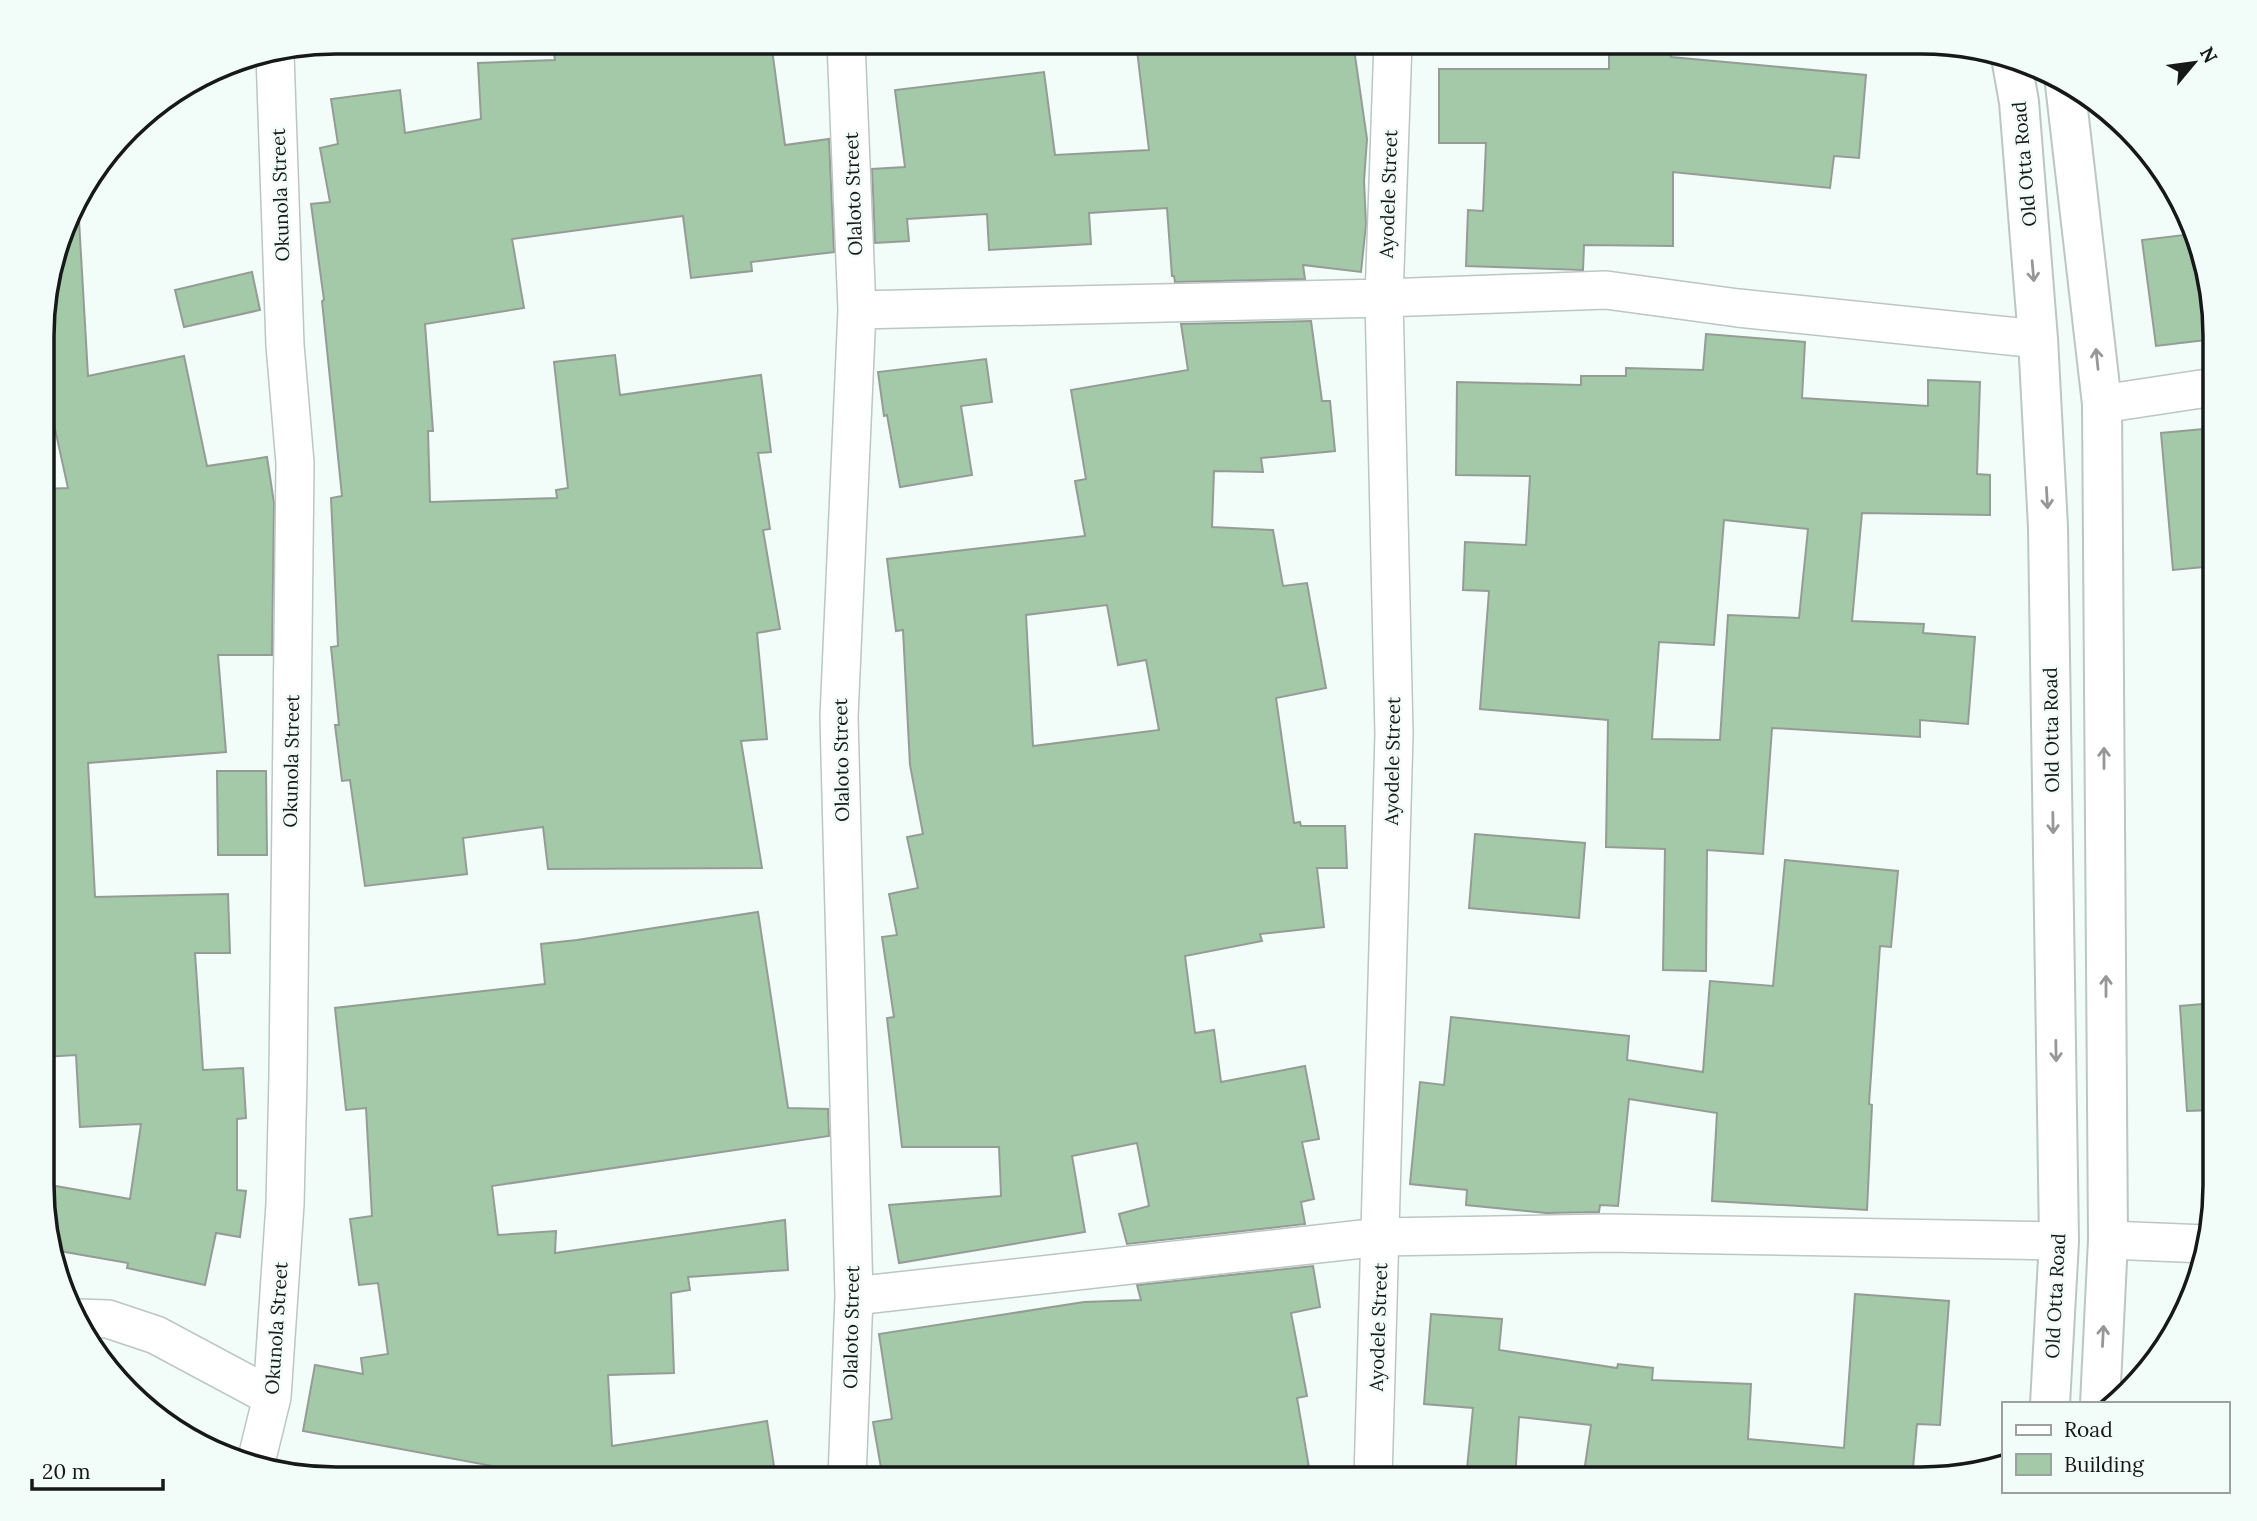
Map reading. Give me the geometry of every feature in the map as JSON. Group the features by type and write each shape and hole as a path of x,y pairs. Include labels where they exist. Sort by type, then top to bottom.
{"street":[{"name":"Olaloto Street","path":"846,54 857,310 839,717 854,1296 847,1467"},
{"name":"Ayodele Street","path":"1373,1467 1394,734 1384,298 1393,54"},
{"name":"Okunola Street","path":"258,1455 272,1397 285,1191 295,463 285,345 275,61"},
{"name":"Old Otta Road","path":"2013,70 2019,102 2038,339 2048,527 2059,1241 2050,1402"},
{"path":"2067,95 2102,404 2108,1240 2100,1402"},
{"path":"857,310 1606,290 2038,339"},
{"path":"2102,404 2203,389"},
{"path":"854,1296 1380,1237 1606,1233 2059,1241"},
{"path":"2108,1240 2196,1244"},
{"path":"88,1318 108,1319 156,1335 272,1397"}],"building":[{"path":"554,54 773,54 785,145 829,139 834,252 751,262 752,271 691,278 683,216 512,239 524,308 425,324 433,431 428,431 430,502 557,498 556,490 568,488 554,362 615,355 620,395 761,375 771,452 758,453 770,529 763,530 780,629 757,633 767,739 741,741 762,868 548,869 543,827 463,838 467,874 365,886 350,780 342,781 335,725 339,725 331,647 338,646 331,498 342,496 324,300 311,204 330,202 320,148 338,144 331,99 400,90 405,133 481,119 478,63 555,60"},
{"path":"1137,54 1355,54 1367,139 1364,181 1366,224 1361,272 1303,265 1305,279 1175,282 1172,276 1167,208 1089,213 1091,244 989,250 987,214 907,219 909,241 875,243 872,169 905,167 895,90 1044,72 1055,155 1149,150"},
{"path":"1609,54 1671,54 1671,57 1866,75 1859,158 1834,156 1830,188 1673,172 1673,246 1584,245 1583,270 1466,266 1468,210 1483,211 1486,143 1439,143 1439,69 1609,69"},
{"path":"79,222 88,376 184,356 207,466 267,457 274,503 272,655 218,655 226,752 88,763 95,897 228,894 230,953 195,953 203,1070 243,1068 246,1118 237,1119 237,1190 246,1191 240,1237 216,1233 205,1285 127,1268 128,1263 63,1252 60,1239 54,1186 130,1199 141,1124 80,1127 76,1055 54,1056 54,489 68,488 54,424 54,337 60,282 69,246"},
{"path":"2183,235 2197,282 2203,340 2156,346 2142,240"},
{"path":"252,272 260,310 184,327 175,290"},
{"path":"1311,321 1322,401 1330,401 1335,451 1261,458 1263,472 1214,471 1212,527 1273,530 1283,586 1307,583 1326,688 1276,698 1294,823 1300,822 1301,826 1345,826 1347,868 1317,868 1324,927 1260,934 1262,941 1185,956 1195,1033 1214,1030 1221,1082 1305,1066 1319,1139 1302,1142 1314,1199 1301,1202 1305,1224 1127,1244 1119,1214 1149,1206 1137,1143 1072,1156 1085,1232 899,1263 889,1205 1001,1196 999,1147 902,1147 887,1018 894,1017 882,937 897,935 889,894 918,888 907,837 923,834 910,765 903,630 896,631 887,559 1085,536 1075,481 1086,479 1071,390 1188,370 1181,324","holes":["1107,605 1118,665 1146,660 1159,730 1033,746 1026,615"]},
{"path":"1706,334 1805,342 1802,398 1928,406 1928,380 1980,382 1977,474 1990,475 1990,515 1862,513 1852,621 1924,624 1923,633 1975,637 1968,724 1920,720 1920,737 1772,728 1763,854 1707,850 1706,971 1663,970 1665,849 1606,847 1608,720 1480,709 1489,591 1463,590 1465,542 1526,545 1530,476 1456,475 1457,382 1581,385 1581,376 1626,376 1626,368 1703,370","holes":["1724,520 1808,529 1799,618 1728,615 1720,740 1652,739 1659,642 1714,645"]},
{"path":"986,359 992,402 961,406 972,475 900,487 887,415 884,416 878,372"},
{"path":"2203,429 2203,567 2173,570 2161,433"},
{"path":"217,771 266,771 267,855 218,855"},
{"path":"1475,834 1585,843 1579,918 1469,908"},
{"path":"1785,860 1898,871 1891,947 1880,946 1869,1104 1872,1105 1867,1210 1712,1201 1717,1113 1629,1099 1618,1206 1600,1205 1599,1212 1546,1213 1466,1205 1467,1190 1410,1184 1420,1082 1444,1085 1451,1017 1629,1036 1627,1060 1703,1072 1710,981 1773,986"},
{"path":"758,912 788,1108 828,1109 829,1136 492,1186 498,1235 556,1231 555,1253 785,1220 788,1270 688,1277 690,1290 671,1293 674,1373 608,1375 612,1446 767,1421 774,1467 498,1467 303,1431 315,1365 363,1374 361,1358 388,1354 378,1283 359,1285 350,1219 372,1216 366,1108 346,1110 335,1008 545,984 541,944"},
{"path":"2203,1004 2203,1110 2187,1111 2180,1006"},
{"path":"1313,1266 1320,1307 1291,1313 1307,1396 1297,1398 1309,1467 881,1467 873,1422 892,1419 879,1334 1084,1302 1141,1300 1137,1285"},
{"path":"1855,1294 1949,1301 1940,1425 1917,1424 1913,1467 1585,1467 1591,1425 1519,1417 1516,1467 1467,1467 1473,1408 1424,1404 1431,1314 1502,1319 1499,1350 1617,1368 1618,1364 1653,1368 1652,1380 1751,1384 1748,1439 1844,1448"}]}
